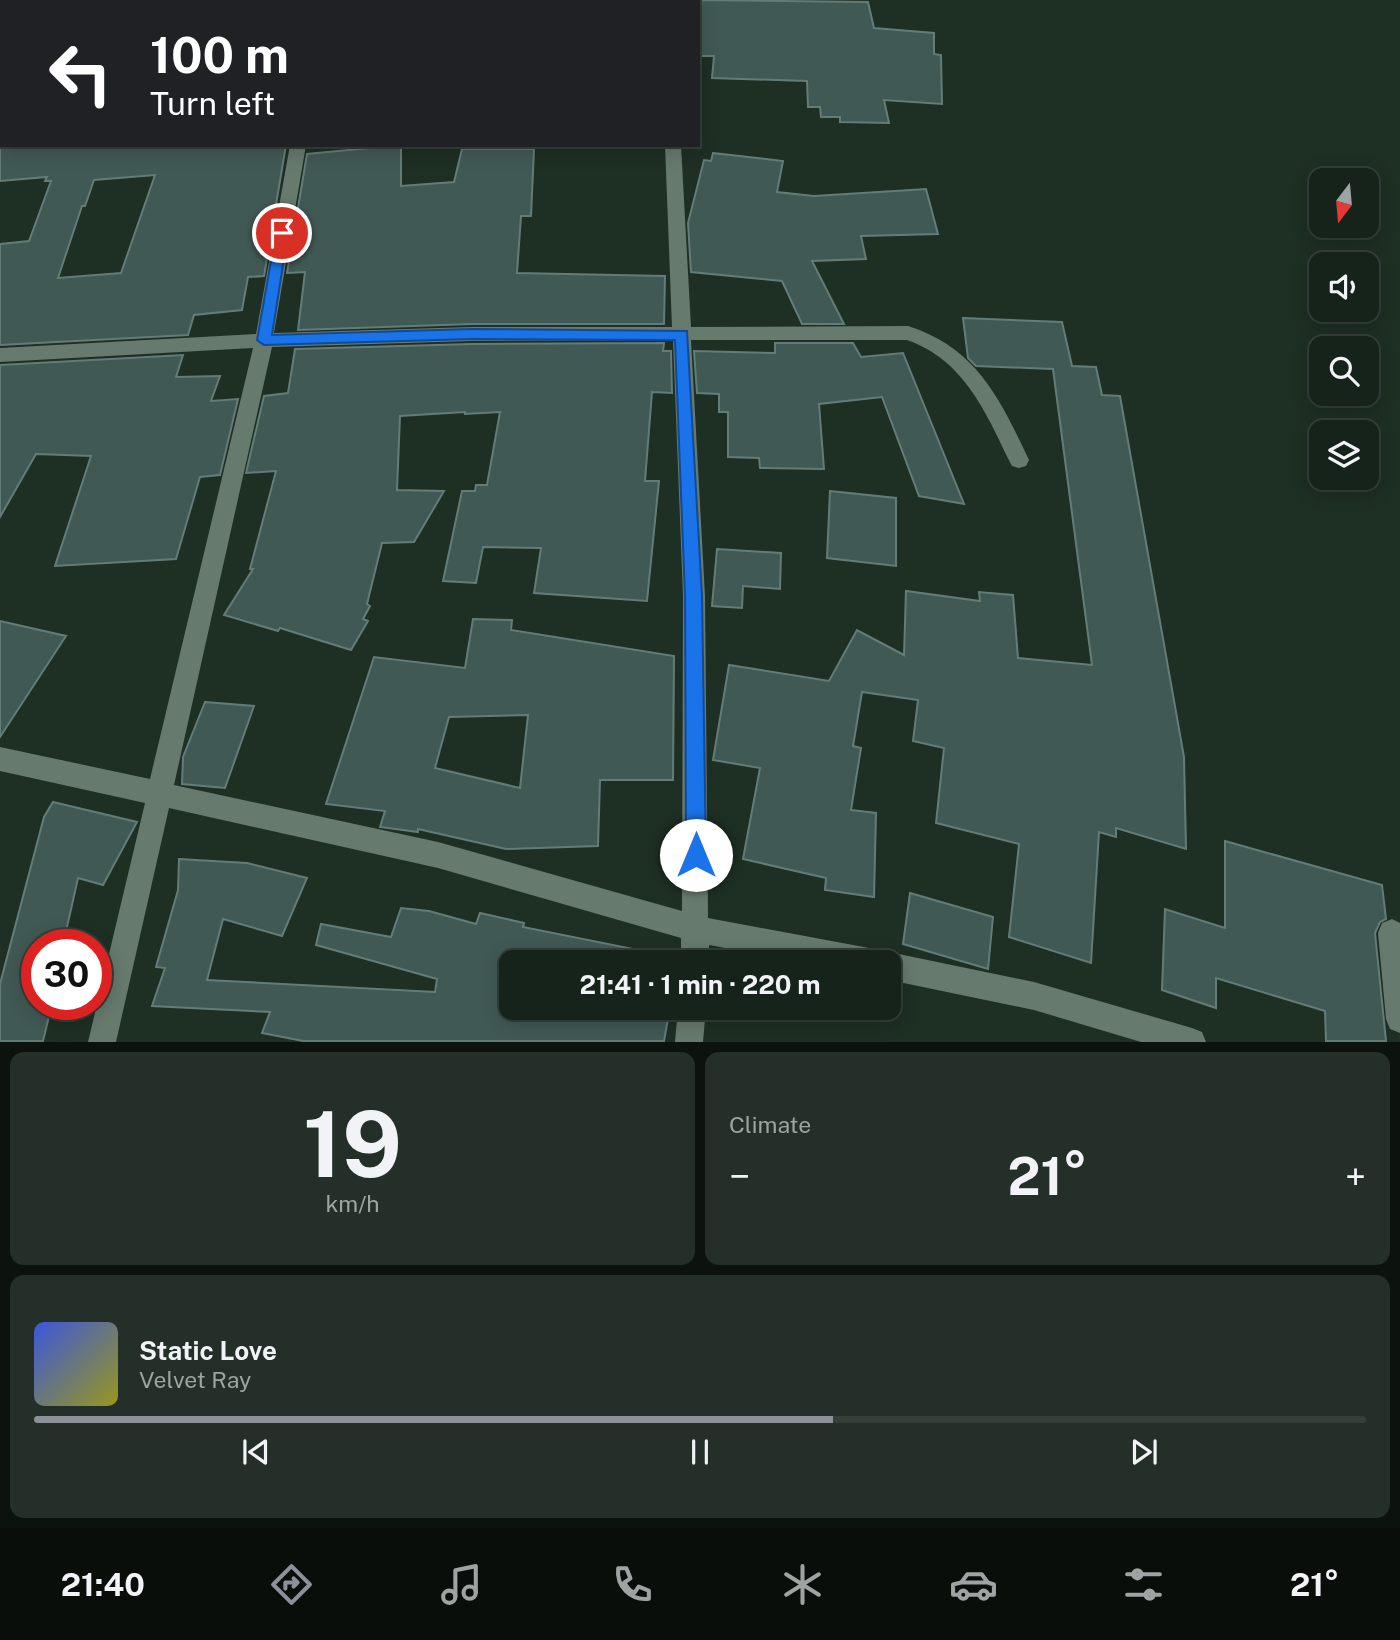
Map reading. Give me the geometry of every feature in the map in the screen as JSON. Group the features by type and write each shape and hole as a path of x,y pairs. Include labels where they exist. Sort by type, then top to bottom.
{"street":[{"path":"102,1041 264,340 298,147"},
{"path":"673,147 694,596 695,950"},
{"path":"0,355 264,340 472,334 908,333 923,337 952,353 968,369 999,416 1019,460"},
{"path":"0,759 464,861 696,929 806,950"},
{"path":"1392,933 1400,1019"},
{"path":"901,968 1034,996 1192,1041"},
{"path":"689,1041 691,1020"}],"building":[{"path":"700,0 868,2 874,28 934,33 934,54 941,55 942,104 884,100 889,123 840,122 840,117 821,117 820,107 808,107 807,81 712,78 714,56 700,56"},
{"path":"0,147 286,147 264,276 248,277 242,310 194,315 188,335 0,345 0,244 29,241 51,181 45,181 47,177 0,181","holes":["155,175 121,273 58,278 82,206 85,206 94,180"]},
{"path":"401,147 401,186 454,182 462,149 534,149 531,216 521,216 517,273 665,276 664,324 472,324 298,330 305,272 287,273 307,154"},
{"path":"713,153 783,161 777,192 814,196 926,189 938,234 861,236 866,259 812,261 844,324 802,324 782,281 691,272 688,223 704,160 711,161"},
{"path":"963,318 1062,322 1072,366 1096,367 1102,395 1120,396 1184,757 1186,849 1116,828 1116,837 1099,832 1091,963 1009,937 1019,844 936,823 944,748 913,741 918,700 862,692 853,746 861,748 851,810 876,813 874,897 825,890 826,878 743,859 760,768 713,760 729,665 829,681 857,630 904,655 906,591 980,601 979,592 1013,595 1018,658 1092,665 1053,369 976,366 968,358"},
{"path":"664,343 663,351 671,351 672,393 652,392 645,481 659,481 647,601 534,593 541,548 483,547 476,583 443,581 462,491 475,491 476,485 487,485 500,412 465,412 400,416 397,490 444,491 414,542 382,543 367,604 370,606 363,619 368,621 351,650 280,628 278,631 224,615 253,569 250,569 276,471 246,473 264,396 288,393 295,349 472,344"},
{"path":"775,343 853,343 861,357 903,353 964,504 919,496 882,397 819,404 824,469 760,468 759,458 728,457 728,412 719,412 719,394 697,393 694,351 775,353"},
{"path":"183,355 176,377 220,376 211,401 238,399 220,475 200,477 176,559 55,566 91,456 36,454 0,517 0,365"},
{"path":"830,491 896,498 896,566 827,558"},
{"path":"717,549 781,553 780,589 743,586 742,608 712,606"},
{"path":"473,619 512,620 511,630 674,656 673,780 600,780 598,846 506,849 418,829 418,832 380,827 385,811 326,804 374,657 465,668","holes":["528,715 520,788 435,768 449,717"]},
{"path":"0,621 66,636 0,737"},
{"path":"205,702 254,706 225,788 182,784 183,757"},
{"path":"53,802 137,822 103,885 78,878 67,929 21,929 21,1020 48,1020 43,1041 0,1041 0,984 44,817"},
{"path":"1225,841 1382,885 1386,919 1380,922 1375,933 1386,1041 1326,1041 1325,1011 1216,978 1216,1008 1162,990 1165,909 1225,928"},
{"path":"179,859 247,863 307,878 282,936 223,919 207,980 435,992 437,979 316,945 321,924 391,937 401,908 429,911 476,924 480,913 524,923 523,927 638,950 499,950 499,1020 668,1020 664,1041 303,1041 262,1033 270,1012 152,1006 165,968 156,967 178,890"},
{"path":"910,893 993,917 988,969 903,944"}],"route":[{"path":"282,233 264,340 472,334 682,335 694,596 696,855"}]}
